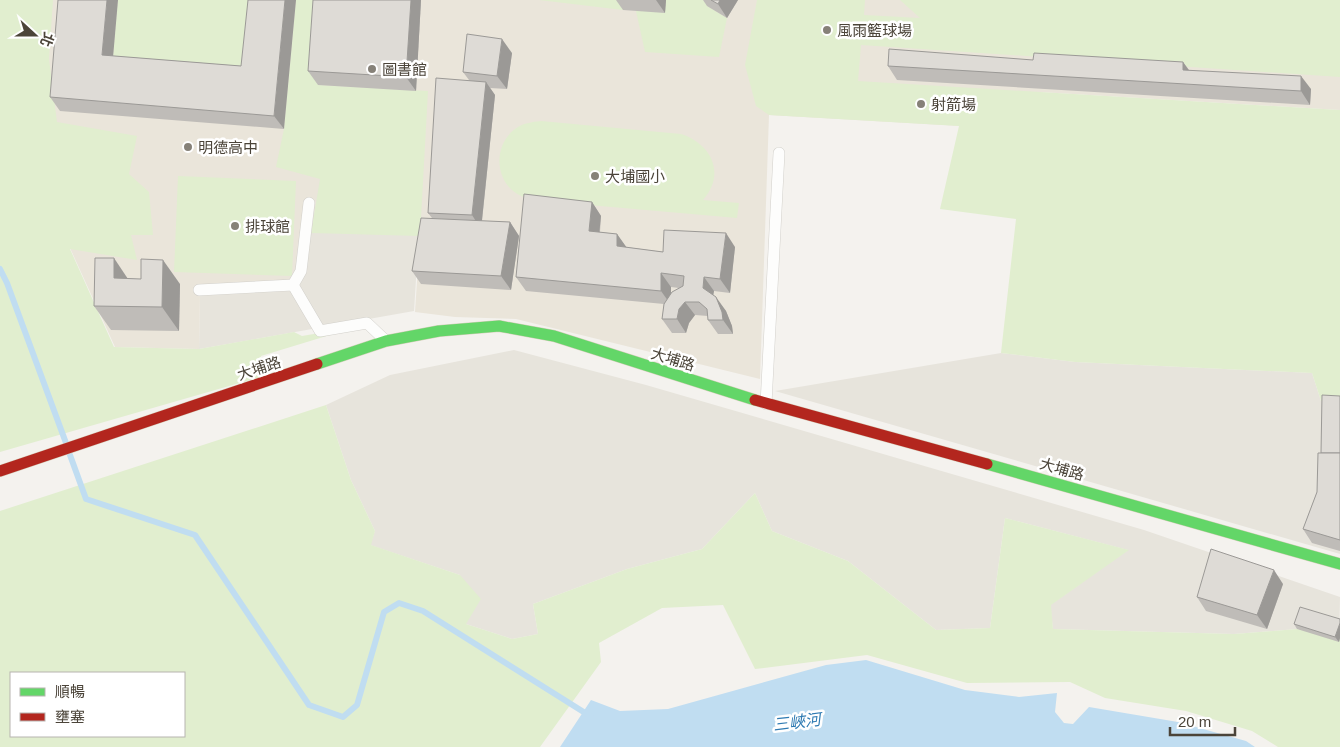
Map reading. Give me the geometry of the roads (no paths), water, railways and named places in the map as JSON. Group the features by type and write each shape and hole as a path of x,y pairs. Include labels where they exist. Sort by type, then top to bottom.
{"main road":[{"name":"大埔路","path":"0,471 386,341 439,331 499,326 554,336 766,404 1052,482 1340,564"}],"lane":[{"path":"766,404 779,153"},
{"path":"293,284 301,271 308,203"},
{"path":"199,290 293,284"},
{"path":"293,284 320,330 367,323 386,341"}],"water":[{"name":"三峽河","path":"866,660 965,690 1019,697 1057,693 1055,712 1064,723 1073,724 1089,707 1178,722 1246,741 1255,747 560,747 591,700 620,711 668,709 826,665"}],"waterway":[{"path":"0,269 7,283 66,443"},
{"path":"70,455 86,499 195,535 309,705 343,717 357,705 384,612 399,603 423,611 590,716"}],"place":[{"name":"風雨籃球場","path":"827,30"},
{"name":"圖書館","path":"372,69"},
{"name":"射箭場","path":"921,104"},
{"name":"明德高中","path":"188,147"},
{"name":"大埔國小","path":"595,176"},
{"name":"排球館","path":"235,226"}]}
